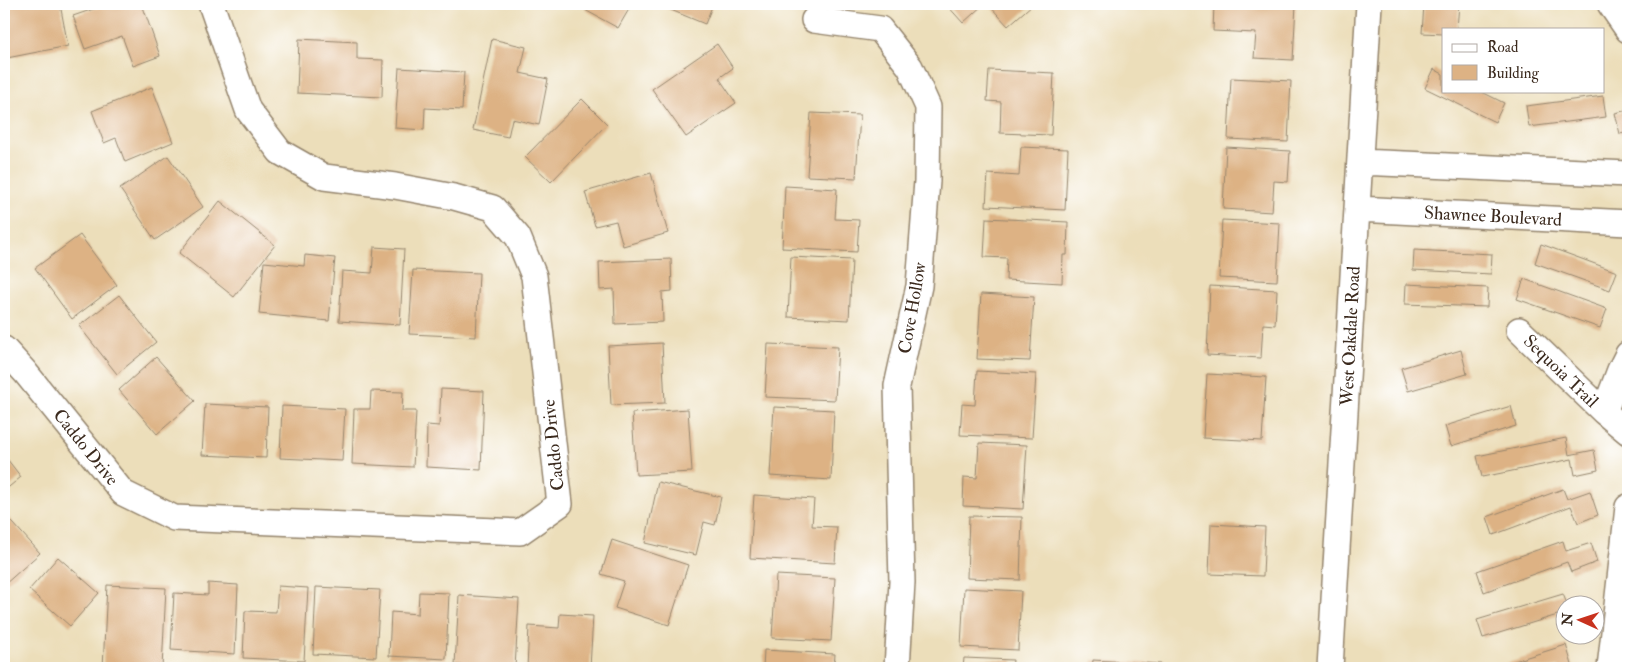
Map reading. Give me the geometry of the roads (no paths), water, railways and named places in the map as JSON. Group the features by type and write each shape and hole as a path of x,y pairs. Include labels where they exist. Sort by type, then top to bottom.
{"street":[{"name":"Caddo Drive","path":"4,349 25,372 123,494 174,518 520,532 560,504 534,276 518,236 493,208 454,197 395,186 324,177 280,152 248,110 211,4"},
{"name":"West Oakdale Road","path":"1330,668 1369,4"},
{"path":"1610,4 1628,30"},
{"name":"Cove Hollow","path":"814,20 880,29 910,67 928,108 928,180 919,286 898,386 902,582 897,668"},
{"path":"1360,162 1628,174"},
{"name":"Shawnee Boulevard","path":"1358,209 1628,223"},
{"name":"Sequoia Trail","path":"1519,330 1604,412 1628,432"},
{"name":"Sequoia Trail","path":"1604,412 1628,354"},
{"path":"1610,668 1623,597 1628,507"}]}
